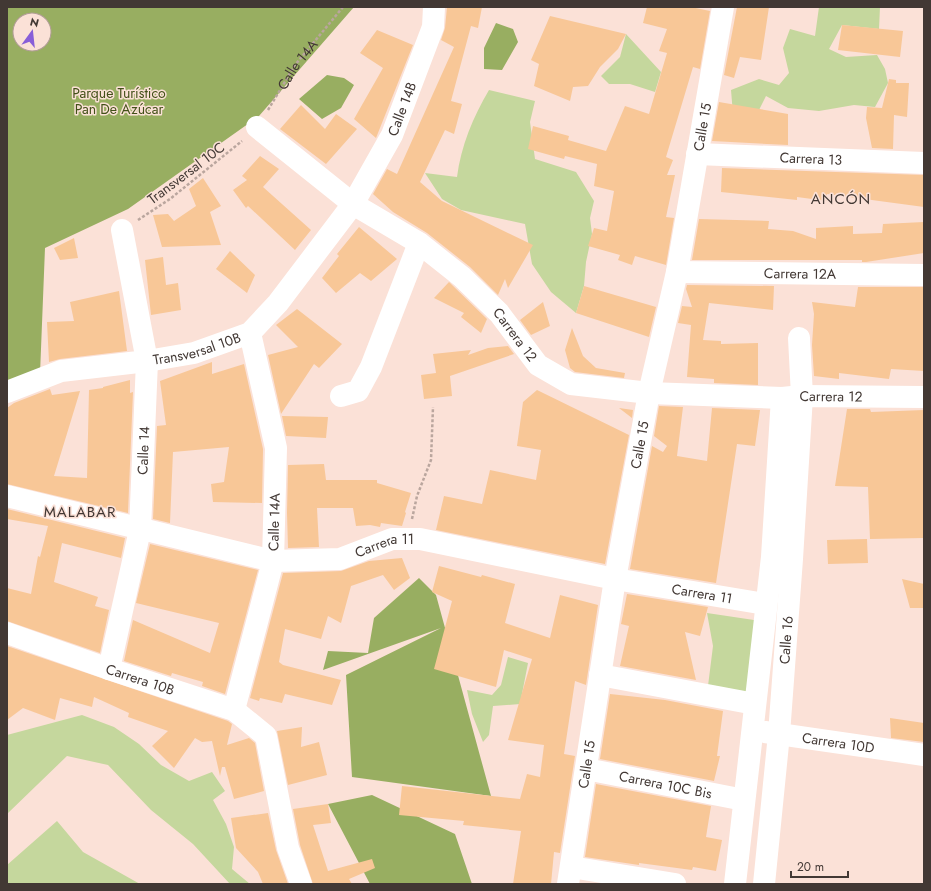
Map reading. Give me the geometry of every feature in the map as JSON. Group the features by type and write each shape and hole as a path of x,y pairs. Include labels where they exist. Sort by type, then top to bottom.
{"street":[{"name":"Calle 14B","path":"353,204 392,135 432,27 434,7"},
{"name":"Calle 15","path":"569,876 615,579 649,393 677,272 697,154 717,8"},
{"name":"Carrera 12","path":"257,127 353,204 419,243 462,277 499,313 538,365 571,384 649,393 792,397 924,397"},
{"name":"Carrera 13","path":"697,154 924,163"},
{"name":"Transversal 10B","path":"7,392 62,371 147,361 194,353 250,333 278,303 353,204"},
{"name":"Calle 14","path":"109,669 140,530 147,361 122,230"},
{"path":"341,396 358,391 371,367 419,243"},
{"name":"Carrera 12A","path":"677,272 924,276"},
{"name":"Calle 14A","path":"234,710 273,561 276,448 250,333"},
{"name":"Calle 16","path":"764,884 779,734 782,558 792,397 799,338"},
{"name":"Carrera 11","path":"7,496 140,530 273,561 340,559 392,539 420,540 615,579 765,604"},
{"name":"Calle 16","path":"735,884 765,604 782,558"},
{"name":"Carrera 10B","path":"7,633 109,669 234,710 266,736 288,848 301,884"},
{"path":"600,675 755,704"},
{"name":"Carrera 10D","path":"752,730 924,754"},
{"name":"Carrera 10C Bis","path":"586,769 744,800"},
{"path":"569,876 675,884"}],"path":[{"name":"Calle 14A","path":"257,127 295,65 343,7"},
{"name":"Transversal 10C","path":"122,230 170,199 235,148 257,127"},
{"path":"408,539 417,496 431,460 433,407"}],"green space":[{"name":"Parque Turístico Pan De Azúcar","path":"7,7 354,7 259,116 128,209 45,248 40,374 7,386"},
{"path":"819,7 880,7 879,29 842,25 829,49 846,57 877,55 885,69 888,83 875,107 854,105 819,111 788,108 766,96 755,118 733,114 731,90 759,79 779,85 789,73 783,48 790,29 815,36"},
{"path":"496,23 513,29 518,42 502,70 484,69 484,48"},
{"path":"626,34 661,72 655,92 630,84 609,84 601,76 620,57"},
{"path":"327,75 344,78 354,85 341,108 322,119 299,99"},
{"path":"489,90 535,101 530,122 535,159 576,172 594,201 590,218 592,234 586,262 584,286 576,313 551,292 532,264 525,224 461,210 442,199 425,173 457,177 461,154 468,132"},
{"path":"419,578 436,595 491,796 352,777 346,675 441,628 323,670 328,651 368,653 374,618"},
{"path":"707,613 767,622 756,693 708,686 713,646"},
{"path":"508,657 528,663 520,704 493,706 489,735 483,742 472,714 467,690 492,695 501,685"},
{"path":"82,715 114,727 139,744 161,765 189,781 212,772 225,791 213,800 226,824 234,847 232,869 250,884 230,884 193,844 151,810 108,765 67,756 7,814 7,735"},
{"path":"372,795 455,834 472,884 370,884 328,804"},
{"path":"57,821 83,852 140,884 7,884 7,865"}],"building":[{"path":"447,7 482,7 478,28 471,26 451,101 462,104 454,134 445,130 420,182 442,201 533,245 508,288 505,279 498,295 470,267 427,233 393,212 373,194 387,169 397,174 454,47 441,40 445,28"},
{"path":"647,7 691,7 710,11 700,69 693,67 666,157 673,160 667,175 675,175 666,217 674,218 666,265 635,256 632,265 618,260 620,255 588,246 594,228 607,231 614,191 594,186 597,164 565,156 564,159 528,149 533,126 569,136 568,140 606,151 625,106 649,114 667,53 659,51 667,29 643,23"},
{"path":"737,7 769,7 761,60 740,57 734,78 724,75"},
{"path":"550,16 626,34 618,49 600,67 588,86 573,87 570,101 534,86 539,64 531,60"},
{"path":"842,25 903,31 900,57 838,50"},
{"path":"377,30 413,45 376,138 354,119 383,68 360,53"},
{"path":"889,79 896,80 896,83 909,83 907,117 894,115 893,149 872,148 866,118 867,107 882,108"},
{"path":"719,102 788,114 788,145 712,141"},
{"path":"301,105 325,129 336,114 357,129 326,164 280,129"},
{"path":"260,156 279,169 263,187 311,230 295,250 248,206 246,208 233,190 247,180 242,176"},
{"path":"722,168 924,175 924,207 827,194 827,201 797,197 797,200 721,192"},
{"path":"203,178 221,206 210,212 221,245 162,247 153,215 168,214 174,221 196,206 189,189"},
{"path":"699,219 769,221 768,229 793,231 816,239 816,228 853,226 853,234 882,233 883,224 924,222 924,253 866,262 862,262 862,260 692,260"},
{"path":"359,227 397,259 371,281 360,273 336,293 322,278 339,256 337,254"},
{"path":"74,238 78,258 60,260 54,248"},
{"path":"230,251 255,275 247,293 216,269"},
{"path":"163,257 166,285 178,283 181,310 151,315 145,260"},
{"path":"449,282 487,319 481,333 461,317 464,313 434,298"},
{"path":"687,285 774,286 773,310 709,303 703,340 721,341 721,344 758,343 758,385 714,383 714,379 687,377 691,325 678,323 682,306 692,307 686,289"},
{"path":"584,286 656,307 649,337 576,313"},
{"path":"858,287 924,287 924,371 891,369 889,379 839,373 839,379 814,376 812,345 814,314 812,302 855,307"},
{"path":"119,291 127,351 60,359 49,362 47,322 74,321 70,302"},
{"path":"543,302 550,326 531,335 520,320"},
{"path":"297,309 342,344 319,368 314,364 281,414 268,355 298,347 276,325"},
{"path":"572,328 583,356 596,368 625,373 624,378 575,372 570,368 565,350"},
{"path":"508,346 514,354 450,376 452,396 424,399 421,375 436,373 433,354 471,350 468,355 488,348"},
{"path":"212,362 212,374 244,364 263,449 262,503 213,502 211,484 224,482 229,447 173,452 170,523 153,519 157,426 166,425 160,381"},
{"path":"130,380 130,393 133,392 128,513 7,484 7,408 14,403 50,389 52,395 80,391 54,476 87,478 89,390 103,388"},
{"path":"537,390 629,435 605,564 436,530 444,496 482,504 490,470 536,480 541,450 517,446 523,402"},
{"path":"659,406 683,407 677,456 707,461 712,408 760,410 755,446 737,444 716,583 630,569 652,446 663,452 667,446 654,436"},
{"path":"619,408 633,410 632,418"},
{"path":"847,409 870,409 871,412 924,410 924,538 870,539 868,487 835,486"},
{"path":"282,416 328,417 326,438 286,436"},
{"path":"324,464 326,480 377,480 377,483 411,493 402,526 381,523 380,527 370,525 356,526 353,508 317,508 319,547 288,548 288,465"},
{"path":"7,509 125,538 121,558 62,543 54,582 98,597 95,606 109,610 100,653 7,621 7,588 31,594 38,556 40,557 48,526 7,519"},
{"path":"867,539 868,563 828,564 827,540"},
{"path":"150,544 258,570 225,694 202,686 203,682 172,673 171,676 124,661 133,620 210,653 219,623 136,603"},
{"path":"402,558 410,578 394,590 383,575 351,586 341,623 328,616 321,639 285,629 279,662 283,665 341,680 332,705 285,694 282,703 260,698 259,701 250,698 283,573 341,571 369,561"},
{"path":"439,566 515,584 505,623 550,638 560,595 598,605 586,685 575,681 564,754 575,756 560,853 554,852 551,884 513,884 521,831 463,825 464,821 399,815 402,786 520,799 527,774 540,777 544,745 508,740 532,659 504,650 496,687 434,669 452,601 432,592"},
{"path":"902,579 924,584 924,608 910,608"},
{"path":"627,594 708,607 700,636 685,632 696,680 620,666 629,626 621,624"},
{"path":"7,646 228,721 232,724 227,745 249,738 255,743 264,791 234,799 225,767 222,767 220,776 212,741 202,742 195,738 174,768 152,746 168,731 128,717 129,713 94,697 92,707 60,698 55,720 23,708 7,720"},
{"path":"610,694 665,700 723,711 717,756 720,756 714,781 600,759"},
{"path":"890,718 924,723 924,742 891,738"},
{"path":"302,727 301,747 319,742 327,775 288,785 277,731"},
{"path":"596,784 711,806 706,837 722,840 716,871 693,867 692,870 639,863 639,865 585,857"},
{"path":"328,804 331,823 313,825 328,871 372,859 375,868 349,879 352,884 313,884 300,845 293,809"},
{"path":"268,813 276,850 288,884 263,884 258,872 236,848 231,818"}],"district":[{"name":"ANCÓN","path":"841,199"},
{"name":"MALABAR","path":"80,512"}]}
